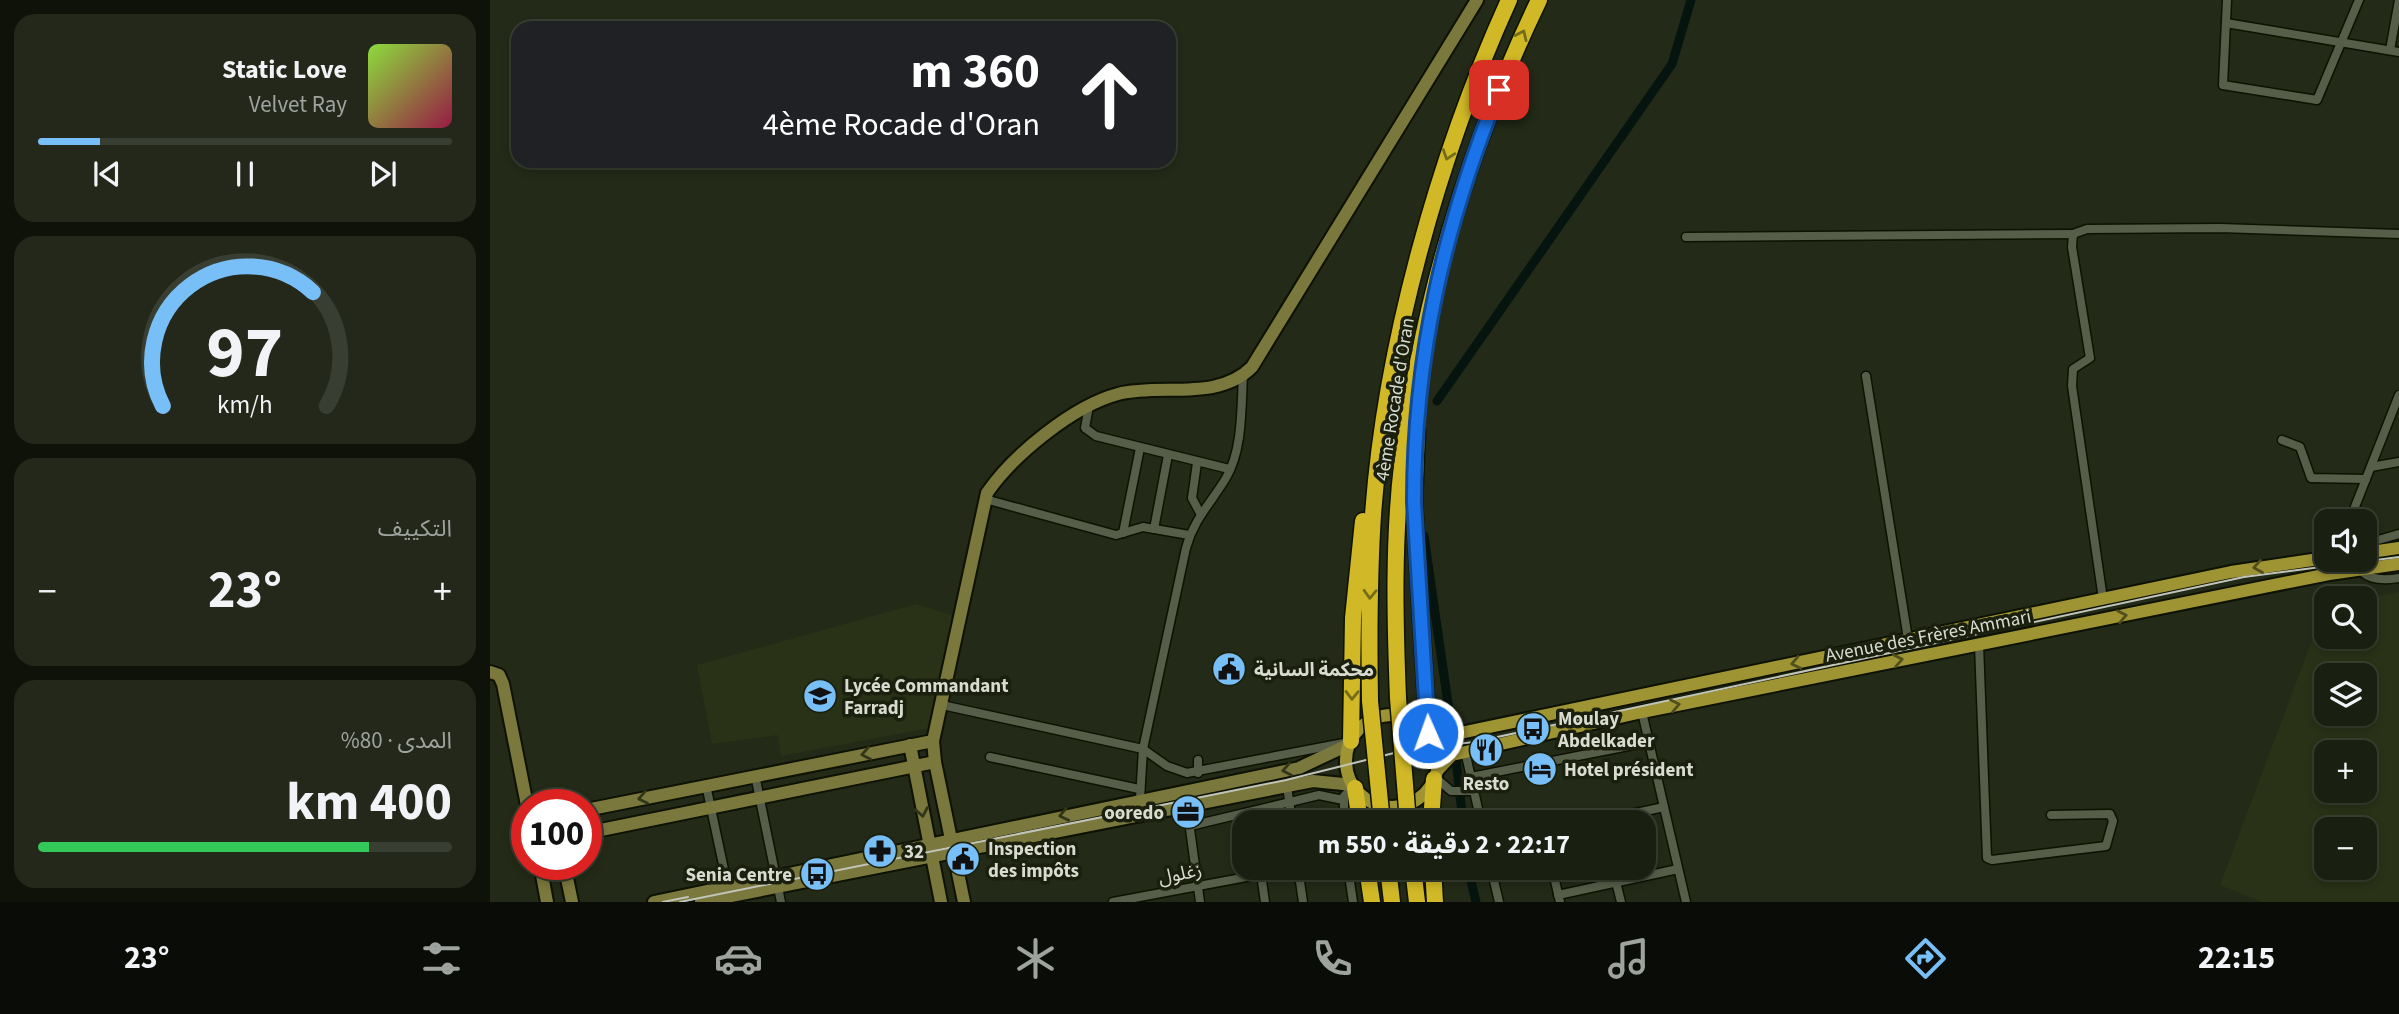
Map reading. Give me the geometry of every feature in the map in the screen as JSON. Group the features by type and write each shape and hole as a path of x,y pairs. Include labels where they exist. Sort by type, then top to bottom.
{"highway":[{"name":"4ème Rocade d'Oran","path":"1380,810 1370,701 1369,597 1373,514 1380,449 1395,361 1444,166 1465,106 1509,0"},
{"name":"4ème Rocade d'Oran","path":"1407,810 1398,698 1396,578 1402,467 1430,308 1467,174 1509,64 1539,0"},
{"path":"1429,734 1414,466 1430,308"},
{"path":"1351,743 1353,618 1359,558 1369,480 1395,361"},
{"path":"1432,810 1435,776"},
{"path":"1354,786 1358,810"},
{"path":"1369,880 1372,902"},
{"path":"1389,880 1392,902"},
{"path":"1414,880 1417,902"},
{"path":"1434,880 1435,902"}],"main road":[{"path":"964,902 934,762 933,741 985,499 999,475 1068,418 1089,407 1118,394 1214,388 1242,376 1252,367 1477,0"},
{"path":"2377,551 2399,548"},
{"name":"Avenue des Frères Ammari","path":"1429,734 1465,732 2243,570 2314,560"},
{"name":"Avenue des Frères Ammari","path":"2377,565 2399,565"},
{"name":"Avenue des Frères Ammari","path":"1435,776 1452,755 1465,751 2323,572"},
{"path":"490,672 499,675 503,684 524,789"},
{"path":"701,902 776,882 951,845 1139,794 1299,768 1351,743 1369,722 1394,715 1418,724 1429,734 1438,756 1435,776 1422,796 1403,806 1381,806 1371,802 1354,786 1347,765 1351,743"},
{"path":"602,807 933,741"},
{"path":"910,745 941,902"},
{"path":"602,830 934,762"},
{"path":"951,845 1187,807 1321,780 1354,786"},
{"path":"543,880 547,902"},
{"path":"567,880 572,902"},
{"path":"654,902 729,895"}],"street":[{"path":"2227,0 2223,85 2317,100 2359,0"},
{"path":"2226,23 2395,51 2399,0"},
{"path":"1686,237 2073,233 2087,229 2220,228 2399,234"},
{"path":"2073,233 2071,247 2090,358 2073,369 2072,386 2103,599"},
{"path":"990,757 1139,794 1143,749 1189,536 1200,513 1229,468 1239,428 1242,376"},
{"path":"1866,376 1908,639"},
{"path":"2354,509 2398,399"},
{"path":"1085,428 1089,407"},
{"path":"1068,418 1096,436 1197,463 1229,468"},
{"path":"2282,440 2300,447 2311,478 2366,479"},
{"path":"1123,533 1140,448"},
{"path":"1154,529 1168,455"},
{"path":"2371,467 2399,462"},
{"path":"1197,463 1192,498 1200,513"},
{"path":"985,499 1116,535 1143,527 1189,536"},
{"path":"2377,540 2399,534"},
{"path":"2368,572 2383,581 2399,578"},
{"path":"1979,644 1987,858 2006,859 2106,846 2113,821 2110,814 2051,815"},
{"path":"942,705 1143,749 1167,766 1187,773 1351,743"},
{"path":"1642,712 1686,902"},
{"path":"1471,777 1649,742"},
{"path":"1465,751 1478,810"},
{"path":"1198,760 1198,773"},
{"path":"755,775 781,902"},
{"path":"1435,776 1460,792 1474,791"},
{"path":"706,785 729,895"},
{"path":"1287,786 1290,810"},
{"path":"1343,810 1343,800 1354,786"},
{"path":"1189,826 1323,795 1343,800"},
{"path":"1187,807 1200,902"},
{"path":"1650,810 1664,807"},
{"path":"1555,880 1559,898 1678,869"},
{"name":"زغلول","path":"1113,902 1232,879"},
{"path":"1262,880 1265,902"},
{"path":"1298,880 1303,902"},
{"path":"1343,902 1353,901 1350,880"},
{"path":"1494,880 1499,902"},
{"path":"1616,882 1621,902"}],"shaded area":[{"path":"2399,592 2399,902 2262,902 2220,885 2314,638 2314,649 2377,649 2377,596"},
{"name":"Lycée Commandant Farradj","path":"916,604 952,615 930,728 781,756 778,735 712,744 697,665"}],"waterway":[{"path":"1437,401 1672,64 1691,0"},
{"path":"1424,536 1453,738"},
{"path":"1455,751 1462,810"},
{"path":"1471,880 1476,902"}],"tram line":[{"path":"680,902 1286,780 1406,750 1474,742 2244,577 2399,557"},
{"path":"663,902 688,897"}],"place":[{"name":"محكمة السانية","path":"1229,669"},
{"name":"Lycée Commandant Farradj","path":"820,696"},
{"name":"Moulay Abdelkader","path":"1533,729"},
{"name":"Resto","path":"1486,750"},
{"name":"Hotel président","path":"1540,769"},
{"name":"ooredo","path":"1188,812"},
{"name":"32","path":"880,851"},
{"name":"Inspection des impôts","path":"963,859"},
{"name":"Senia Centre","path":"817,874"}],"route":[{"path":"1428,733 1414,466 1430,308 1467,174 1499,90"}]}
